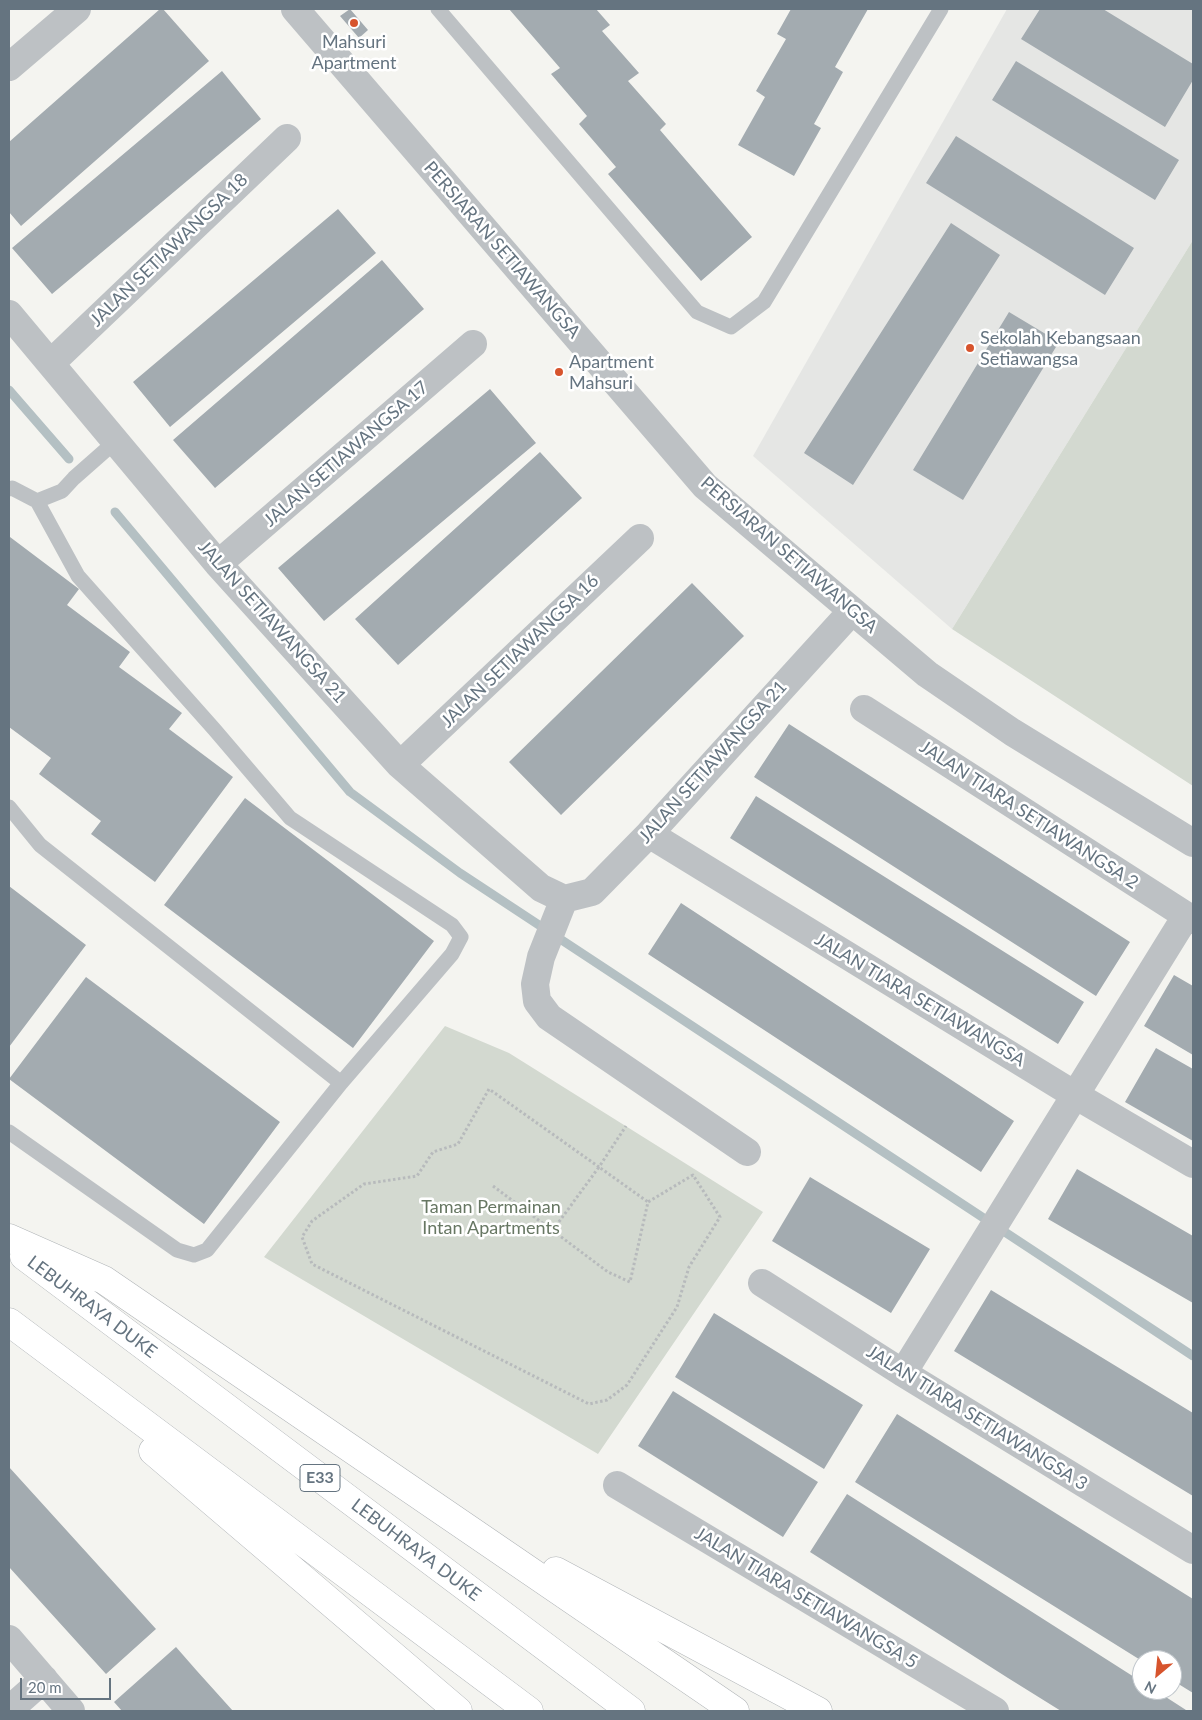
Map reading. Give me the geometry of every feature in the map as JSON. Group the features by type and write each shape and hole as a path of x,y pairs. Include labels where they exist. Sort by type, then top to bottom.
{"highway":[{"path":"9,1238 104,1280 734,1711"},
{"name":"LEBUHRAYA DUKE","path":"9,1245 631,1711"},
{"path":"9,1322 529,1711"},
{"path":"9,1328 458,1711"},
{"path":"432,1504 818,1711"}],"street":[{"path":"9,67 76,9"},
{"name":"PERSIARAN SETIAWANGSA","path":"295,9 705,486 927,674 1012,732 1193,842"},
{"name":"JALAN SETIAWANGSA 18","path":"50,363 287,138"},
{"name":"JALAN SETIAWANGSA 21","path":"9,314 50,363 107,450 218,564 400,765 541,888 560,910 592,892 648,834 852,611"},
{"name":"JALAN SETIAWANGSA 17","path":"218,564 473,344"},
{"name":"JALAN SETIAWANGSA 16","path":"400,765 640,538"},
{"name":"JALAN TIARA SETIAWANGSA 2","path":"864,709 1190,918"},
{"name":"JALAN TIARA SETIAWANGSA","path":"648,834 1075,1095 1193,1164"},
{"path":"560,910 541,957 535,984 537,1001 549,1017 747,1152"},
{"path":"902,1373 1075,1095 1190,918"},
{"name":"JALAN TIARA SETIAWANGSA 3","path":"762,1283 902,1373 1193,1550"},
{"name":"JALAN TIARA SETIAWANGSA 5","path":"617,1485 995,1711"},
{"path":"9,1639 71,1711"},
{"path":"9,1710 44,1679"}],"lane":[{"path":"438,9 697,312 731,327 764,302 942,9"},
{"path":"37,501 62,491 74,478 107,450"},
{"path":"9,1132 176,1250 194,1255 206,1250 341,1083 452,954 460,937 452,925 290,818 78,576 37,501 10,487"},
{"path":"9,807 40,845 341,1083"}],"path":[{"path":"493,1186 608,1272 630,1282 648,1202 694,1175 720,1217 689,1267 677,1307 627,1385 607,1400 589,1404 312,1264 302,1237 312,1221 364,1184 417,1176 433,1152 458,1144 489,1089 648,1202"},
{"path":"553,1230 626,1126"}],"shaded area":[{"name":"Sekolah Kebangsaan Setiawangsa","path":"1007,9 1193,9 1193,240 952,629 753,456"}],"green space":[{"path":"1193,240 1193,786 952,629"},
{"name":"Taman Permainan Intan Apartments","path":"445,1026 509,1053 763,1212 598,1454 264,1257"}],"building":[{"path":"160,9 163,9 209,61 21,226 9,212 9,142"},
{"path":"350,9 368,30 359,38 340,16"},
{"path":"509,9 596,9 610,25 602,31 639,73 628,81 666,124 660,130 752,237 701,281 608,174 616,167 579,124 587,116 551,74 560,68"},
{"path":"791,9 868,9 835,67 843,72 814,124 821,128 794,176 738,145 765,97 756,91 786,39 777,34"},
{"path":"1040,9 1103,9 1193,64 1193,80 1165,127 1021,39"},
{"path":"1016,61 1179,160 1155,200 992,100"},
{"path":"222,71 261,119 52,294 12,248"},
{"path":"956,136 1134,248 1105,295 926,183"},
{"path":"338,209 376,253 170,427 133,382"},
{"path":"951,223 1000,255 853,485 804,453"},
{"path":"382,260 424,309 215,488 173,440"},
{"path":"1009,312 1059,342 963,500 913,470"},
{"path":"490,389 536,443 324,621 278,568"},
{"path":"540,452 582,498 398,665 355,619"},
{"path":"10,537 79,589 67,605 130,652 119,667 182,713 169,729 233,777 155,882 91,834 101,821 39,774 51,758 9,727"},
{"path":"692,583 744,636 561,815 509,762"},
{"path":"789,724 1130,942 1096,996 754,777"},
{"path":"756,796 1084,1002 1058,1044 730,838"},
{"path":"245,798 434,941 353,1048 164,905"},
{"path":"9,886 86,945 9,1047"},
{"path":"681,903 1014,1121 981,1172 648,954"},
{"path":"1174,975 1193,986 1193,1055 1144,1026"},
{"path":"86,977 280,1122 204,1224 9,1079"},
{"path":"1156,1048 1193,1069 1193,1141 1125,1102"},
{"path":"1077,1169 1193,1236 1193,1303 1048,1219"},
{"path":"810,1177 930,1249 891,1313 772,1241"},
{"path":"991,1290 1193,1413 1193,1496 954,1351"},
{"path":"714,1313 863,1405 824,1469 675,1377"},
{"path":"673,1391 818,1482 783,1537 638,1446"},
{"path":"897,1414 1193,1599 1193,1693 1182,1686 1182,1650 1132,1650 1132,1655 855,1482"},
{"path":"9,1467 156,1629 106,1674 9,1567"},
{"path":"847,1494 1132,1676 1132,1700 1170,1700 1186,1711 1061,1711 810,1552"},
{"path":"176,1647 233,1711 122,1711 114,1702"}],"waterway":[{"path":"9,390 69,459"},
{"path":"115,512 350,792 460,873 1193,1356"}],"place":[{"name":"Mahsuri Apartment","path":"354,23"},
{"name":"Sekolah Kebangsaan Setiawangsa","path":"970,348"},
{"name":"Apartment Mahsuri","path":"559,372"}]}
